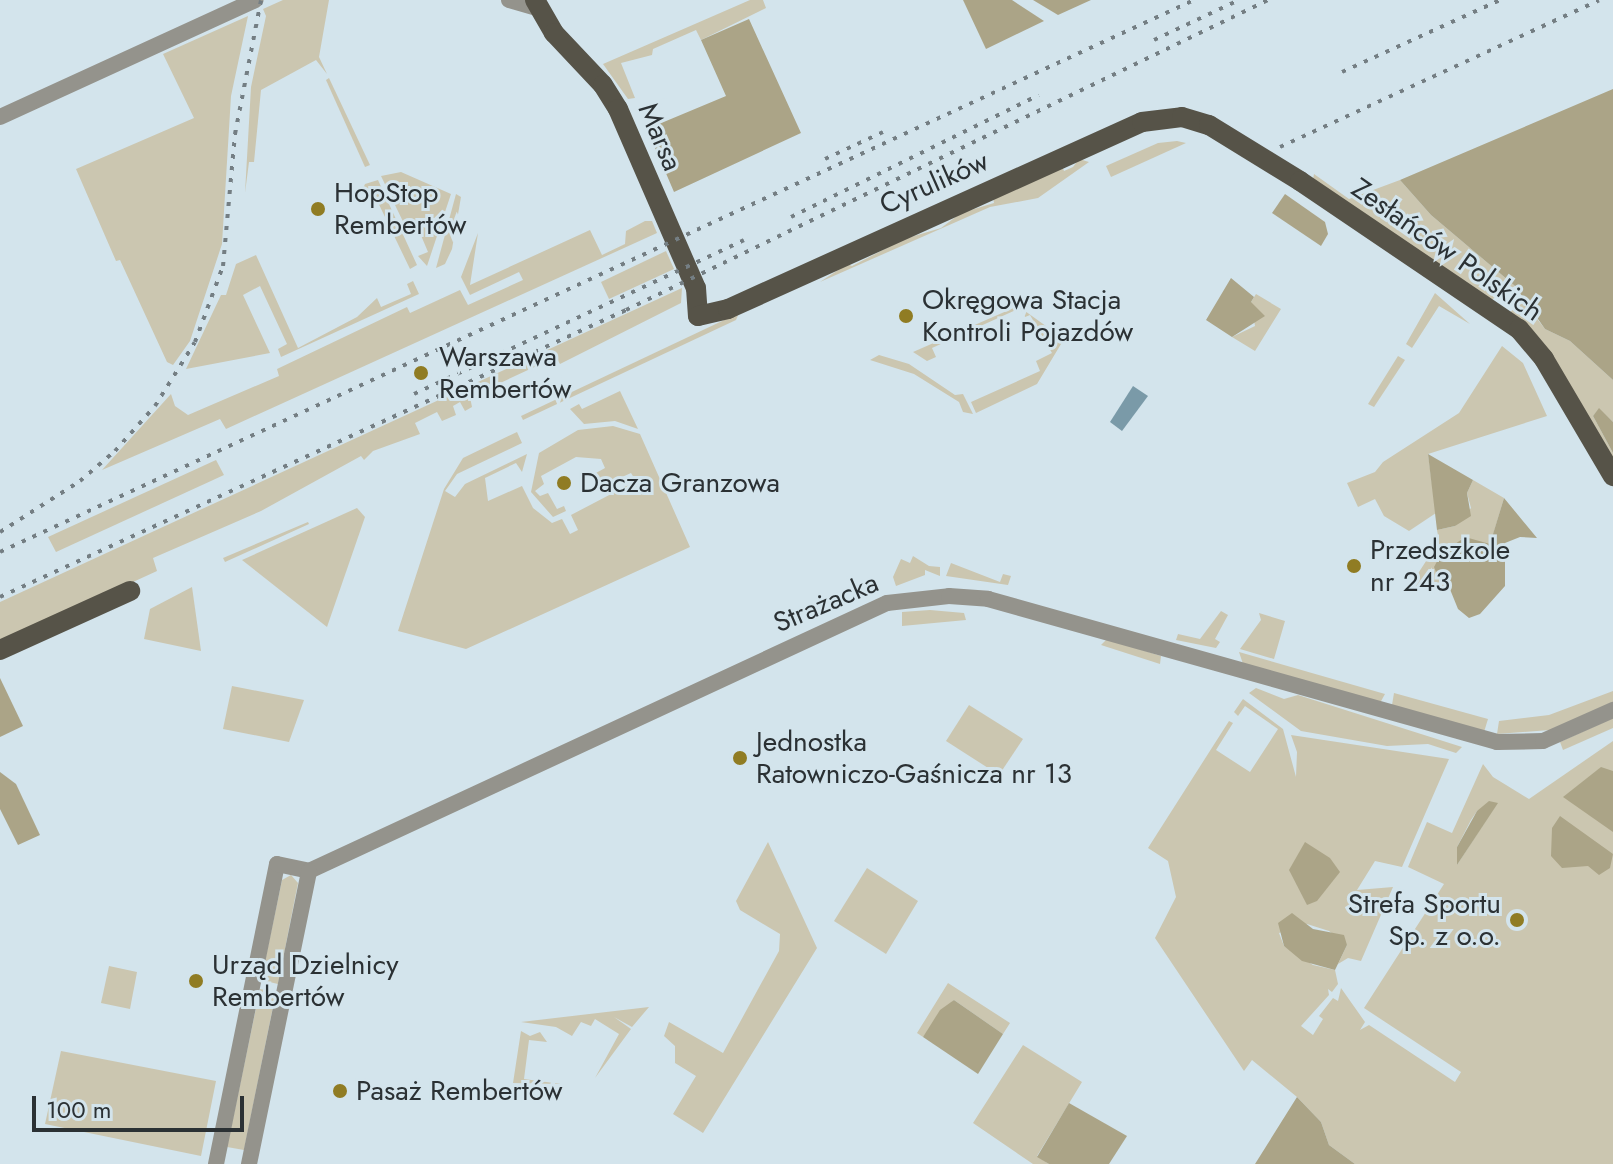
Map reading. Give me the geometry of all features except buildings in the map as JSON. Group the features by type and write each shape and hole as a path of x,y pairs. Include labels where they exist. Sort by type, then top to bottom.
{"main road":[{"name":"Marsa","path":"536,4 618,109 696,288 698,316"},
{"name":"Cyrulików","path":"698,316 728,309 1142,122 1170,116 1197,121"},
{"name":"Zesłańców Polskich","path":"1197,121 1300,181 1519,329 1544,359 1613,476"},
{"path":"0,650 130,591"}],"street":[{"path":"0,117 255,0"},
{"path":"509,0 536,4"},
{"name":"Strażacka","path":"309,871 845,621 887,603 920,598 998,602 1475,738 1543,741 1612,711"},
{"path":"216,1164 277,864 309,871 249,1164"}],"shaded area":[{"path":"283,0 329,0 319,57 327,74 316,60 261,90 254,162 249,162 245,193 251,87 266,16 263,9"},
{"path":"750,0 763,0 766,8 701,40 696,30 653,49 652,55 621,63 635,98 628,99 603,64"},
{"path":"963,0 1012,0 1044,21 986,49"},
{"path":"1033,0 1091,0 1058,15"},
{"path":"248,16 231,96 222,244 190,341 173,365 167,362 120,260 116,261 76,169 194,118 163,54"},
{"path":"749,19 801,133 674,192 647,129 726,96 701,40"},
{"path":"329,78 370,165 365,167 326,80"},
{"path":"1613,89 1613,380 1570,341 1545,329 1515,286 1431,215 1400,180"},
{"path":"1158,143 1186,143 1111,177 1106,166"},
{"path":"1079,159 1089,162 1038,198 990,207 820,282 847,264 852,266 904,239 941,228 961,213 994,203 993,198 1062,166 1064,171 1073,167"},
{"path":"401,172 451,194 427,266 418,256 428,252 420,233 410,236 381,176"},
{"path":"1314,174 1349,199 1400,180 1431,215 1515,286 1491,300 1313,179"},
{"path":"378,180 417,265 410,269 372,190 361,193 365,184"},
{"path":"456,194 461,197 452,249 445,264 436,268"},
{"path":"1285,194 1325,222 1328,234 1321,246 1272,213"},
{"path":"645,221 652,221 657,233 226,429 220,419 102,470 171,394 175,406 188,415 279,376 277,369 407,307 410,313 460,290 468,305 523,280 519,272 470,295 461,277 478,233 470,285 590,230 602,255 625,244 626,231"},
{"path":"666,251 674,269 609,299 601,282"},
{"path":"256,255 298,348 357,317 377,298 381,307 411,294 407,284 413,281 419,294 281,357 278,349 287,344 260,286 243,295 270,353 186,369 221,295 226,295 236,264"},
{"path":"1231,278 1254,297 1251,302 1265,316 1232,337 1206,320"},
{"path":"682,288 681,303 560,364 556,357 470,397 472,407 465,411 460,402 453,406 456,415 442,421 437,412 415,423 420,434 373,451 364,460 361,456 261,511 153,558 157,571 0,643 0,602"},
{"path":"1435,293 1470,324 1439,306 1412,348 1406,344"},
{"path":"1256,294 1281,309 1255,351 1232,337 1255,326 1251,302"},
{"path":"1524,302 1545,329 1570,341 1613,380 1613,422 1599,409 1593,416 1613,453 1613,464 1510,312"},
{"path":"1018,306 1064,339 1037,384 976,413 971,402 1040,371 1036,361 1052,353 1030,315 1025,317 1020,308 932,348 936,357 927,361 913,352"},
{"path":"739,313 736,320 523,420 521,416"},
{"path":"1502,346 1523,363 1547,416 1428,454 1436,513 1409,531 1384,516 1375,499 1358,507 1347,483 1375,472 1383,462 1459,413"},
{"path":"879,355 909,364 955,395 963,394 973,414 963,412 959,402 914,374 870,360"},
{"path":"1398,356 1405,360 1374,407 1368,404"},
{"path":"620,391 638,429 615,421 584,424 570,409 579,404 582,409"},
{"path":"1599,408 1613,422 1613,453 1593,416"},
{"path":"613,426 640,434 690,547 466,649 398,631 444,489 463,458 517,432 522,443 457,474 445,491 455,497 465,484 527,454 522,472 516,463 485,478 488,501 522,486 533,508 552,523 562,519 570,534 578,530 571,515 636,481 631,473 602,486 596,473 605,468 601,459 576,457 541,476 544,484 535,491 540,496 548,493 557,509 564,506 566,511 553,517 531,492 539,453 578,430"},
{"path":"1428,454 1473,480 1467,493 1471,516 1455,526 1437,530"},
{"path":"216,460 224,475 56,552 48,537"},
{"path":"1473,480 1504,498 1490,545 1461,539 1445,576 1449,588 1408,589 1439,541 1437,530 1455,526 1471,508 1467,493"},
{"path":"1504,498 1537,538 1520,537 1505,543 1505,586 1480,614 1469,618 1458,609 1445,577 1438,577 1434,567 1441,554 1465,537 1490,544"},
{"path":"357,508 365,517 327,627 242,560"},
{"path":"308,522 225,562 223,558"},
{"path":"913,556 929,566 940,567 940,576 925,570 925,575 896,586 893,577 901,559 910,563"},
{"path":"951,563 1000,582 1003,574 1011,576 1008,585 946,576"},
{"path":"192,587 201,651 144,639 150,609"},
{"path":"930,610 964,613 966,620 902,626 902,612"},
{"path":"1221,611 1228,615 1215,639 1220,642 1216,648 1176,640 1178,634 1200,639"},
{"path":"1259,613 1285,621 1274,659 1240,649 1261,620"},
{"path":"1107,639 1161,656 1160,664 1101,645"},
{"path":"1239,652 1385,694 1380,703 1243,664"},
{"path":"0,678 23,726 0,737"},
{"path":"232,686 304,700 289,742 223,729"},
{"path":"1256,688 1284,699 1298,695 1462,747 1456,753 1428,744 1387,746 1301,731 1249,693"},
{"path":"1613,691 1613,702 1550,730 1497,734 1499,721 1549,715"},
{"path":"1394,693 1488,719 1484,732 1392,705"},
{"path":"1243,699 1283,729 1296,777 1297,752 1291,735 1449,759 1402,867 1375,861 1357,890 1393,887 1361,961 1348,958 1338,964 1347,945 1329,931 1307,924 1279,933 1284,946 1313,965 1335,970 1338,984 1332,992 1328,989 1329,995 1301,1026 1313,1035 1323,1019 1319,1016 1333,998 1338,1001 1341,988 1365,1022 1360,1030 1369,1025 1455,1082 1461,1072 1364,1008 1444,884 1408,867 1427,822 1452,833 1483,764 1493,777 1529,799 1613,741 1613,1164 1355,1164 1329,1145 1321,1122 1297,1097 1252,1060 1244,1071 1155,938 1176,897 1168,861 1148,848 1229,721 1233,723 1216,750 1250,772 1278,729 1245,706 1238,716 1234,712","holes":["1497,803 1457,865 1457,847 1471,820 1477,811"]},
{"path":"969,705 1023,739 999,775 946,741"},
{"path":"1613,718 1613,728 1563,750 1560,742"},
{"path":"1601,767 1613,771 1613,832 1563,797"},
{"path":"0,772 16,784 40,835 18,845 0,809"},
{"path":"1489,801 1498,803 1457,865 1457,847 1477,811"},
{"path":"1560,816 1613,854 1610,868 1599,875 1588,866 1562,868 1551,856 1552,828"},
{"path":"768,842 817,948 703,1133 673,1114 696,1076 675,1063 675,1046 664,1036 669,1022 723,1053 779,951 780,934 740,910 736,901"},
{"path":"1305,842 1330,858 1340,872 1317,901 1307,905 1289,870"},
{"path":"867,868 918,901 886,954 834,921"},
{"path":"291,875 298,883 278,984 261,980 282,880"},
{"path":"1292,913 1313,929 1344,935 1347,945 1335,970 1302,961 1284,946 1278,923"},
{"path":"109,966 137,972 130,1009 101,1003"},
{"path":"948,983 1010,1023 1003,1034 954,1000 923,1037 917,1033"},
{"path":"260,989 276,992 244,1150 227,1147"},
{"path":"954,1000 1003,1034 978,1074 923,1037 940,1010"},
{"path":"649,1007 632,1027 614,1017 631,1029 595,1078 619,1034 595,1019 591,1026 581,1022 572,1036 556,1027 521,1022"},
{"path":"521,1031 530,1036 540,1032 547,1042 529,1040 524,1079 561,1084 513,1083"},
{"path":"1023,1045 1082,1082 1037,1156 1049,1164 1033,1164 973,1123"},
{"path":"61,1051 216,1081 201,1156 45,1124"},
{"path":"1297,1097 1321,1122 1329,1145 1355,1164 1255,1164"},
{"path":"1069,1103 1127,1136 1109,1164 1049,1164 1037,1157"}],"water":[{"path":"1133,386 1148,396 1122,431 1110,422"}],"railway":[{"path":"0,532 80,481 115,451 155,406 195,342 223,266 235,134 261,0"},
{"path":"0,552 1194,0"},
{"path":"1154,40 1239,0"},
{"path":"0,597 626,310 1268,0"},
{"path":"1342,72 1500,0"},
{"path":"1280,147 1599,0"},
{"path":"791,217 1039,95"},
{"path":"825,159 883,132"},
{"path":"414,394 744,240"}],"place":[{"name":"HopStop Rembertów","path":"318,209"},
{"name":"Okręgowa Stacja Kontroli Pojazdów","path":"906,316"},
{"name":"Warszawa Rembertów","path":"421,373"},
{"name":"Dacza Granzowa","path":"564,483"},
{"name":"Przedszkole nr 243","path":"1354,566"},
{"name":"Jednostka Ratowniczo-Gaśnicza nr 13","path":"740,758"},
{"name":"Strefa Sportu Sp. z o.o.","path":"1517,920"},
{"name":"Urząd Dzielnicy Rembertów","path":"196,981"},
{"name":"Pasaż Rembertów","path":"340,1091"}]}
